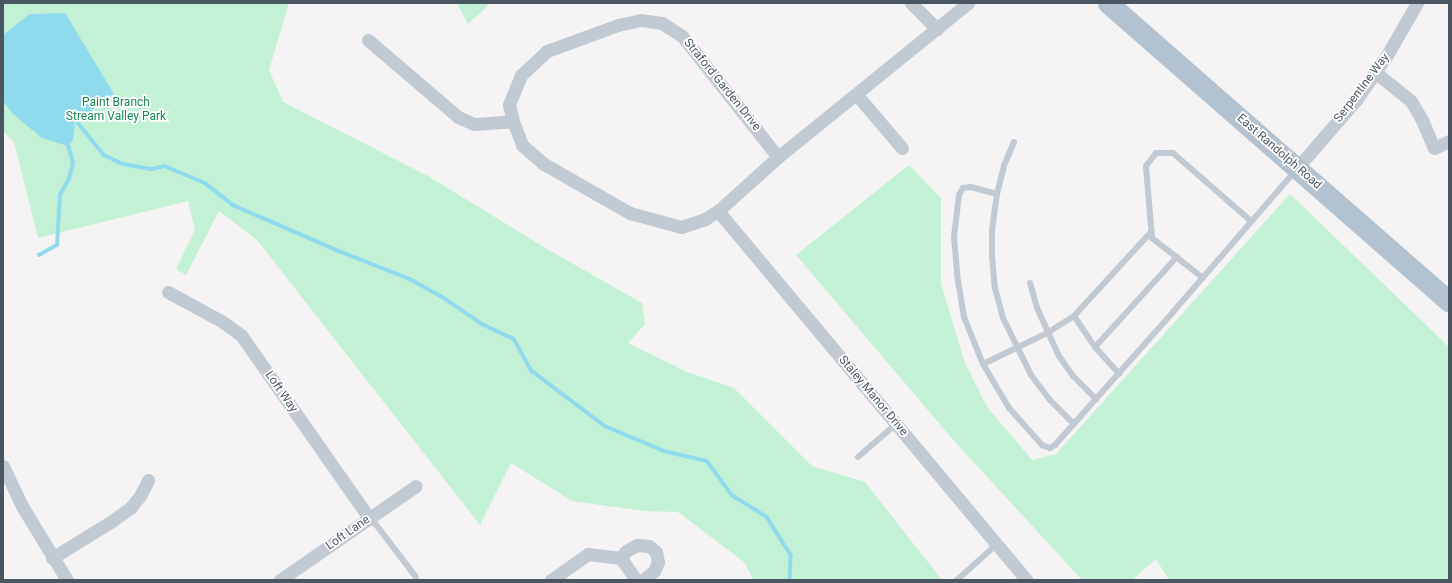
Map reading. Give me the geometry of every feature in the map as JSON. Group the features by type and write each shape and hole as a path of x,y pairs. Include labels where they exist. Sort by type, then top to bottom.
{"main road":[{"name":"East Randolph Road","path":"1108,3 1449,302"}],"street":[{"path":"911,3 937,29"},
{"name":"Straford Garden Drive","path":"778,157 682,36 662,23 641,20 618,25 547,51 521,75 509,106 522,145 544,164 630,213 681,227 705,219 718,212 778,157 968,3"},
{"name":"Serpentine Way","path":"1297,168 1356,100 1387,55 1418,3"},
{"path":"368,40 458,117 474,124 513,121"},
{"path":"1375,72 1411,101 1422,120 1434,148 1449,142"},
{"path":"856,94 902,148"},
{"name":"Staley Manor Drive","path":"718,212 1027,580"},
{"name":"Loft Way","path":"168,292 223,322 241,335 370,518"},
{"path":"3,466 22,506 52,558 67,580"},
{"path":"52,558 112,521 131,507 140,496 148,480"},
{"name":"Loft Lane","path":"280,580 416,486"},
{"path":"620,558 626,551 637,545 649,546 656,552 658,562 654,571 643,580"},
{"path":"551,580 588,554 620,558 636,580"}],"lane":[{"path":"1014,142 1004,166 997,194 992,230 992,256 995,288 1004,318 1031,375 1050,400 1074,424"},
{"path":"1203,278 1152,238 1146,166 1156,153 1173,153 1251,221"},
{"path":"997,194 970,188 963,188 959,195 954,237 957,275 964,317 983,364 1009,408 1042,445 1050,448 1055,445 1119,374 1297,168"},
{"path":"983,364 1017,348 1074,316 1152,231"},
{"path":"1095,347 1177,257"},
{"path":"1030,283 1037,308 1059,356 1073,376 1096,399"},
{"path":"1074,316 1095,347 1119,374"},
{"path":"858,456 896,424"},
{"path":"370,518 416,577"},
{"path":"957,580 997,544"}],"green space":[{"name":"Paint Branch Stream Valley Park","path":"3,3 289,3 269,70 283,102 428,176 547,249 642,303 645,324 628,343 687,372 734,388 812,466 865,482 942,580 754,580 744,562 678,512 644,511 572,501 511,463 480,525 257,240 219,211 186,275 176,269 195,230 188,201 38,238 14,142 3,131"},
{"path":"457,3 491,3 468,24"},
{"path":"909,165 941,198 941,284 965,363 987,407 1032,460 1056,454 1290,194 1449,347 1449,580 1169,580 1156,559 1132,580 1082,580 955,442 796,255"}],"water":[{"path":"65,13 114,94 83,117 71,114 75,126 73,140 68,146 42,138 13,114 3,101 3,35 30,14"}],"waterway":[{"path":"71,114 104,155 123,164 152,169 165,166 205,183 233,205 339,251 410,279 441,296 482,324 514,339 532,371 605,426 664,451 707,461 732,495 767,517 791,555 790,580"},
{"path":"39,255 57,245 60,195 69,179 73,163 68,146"}]}
